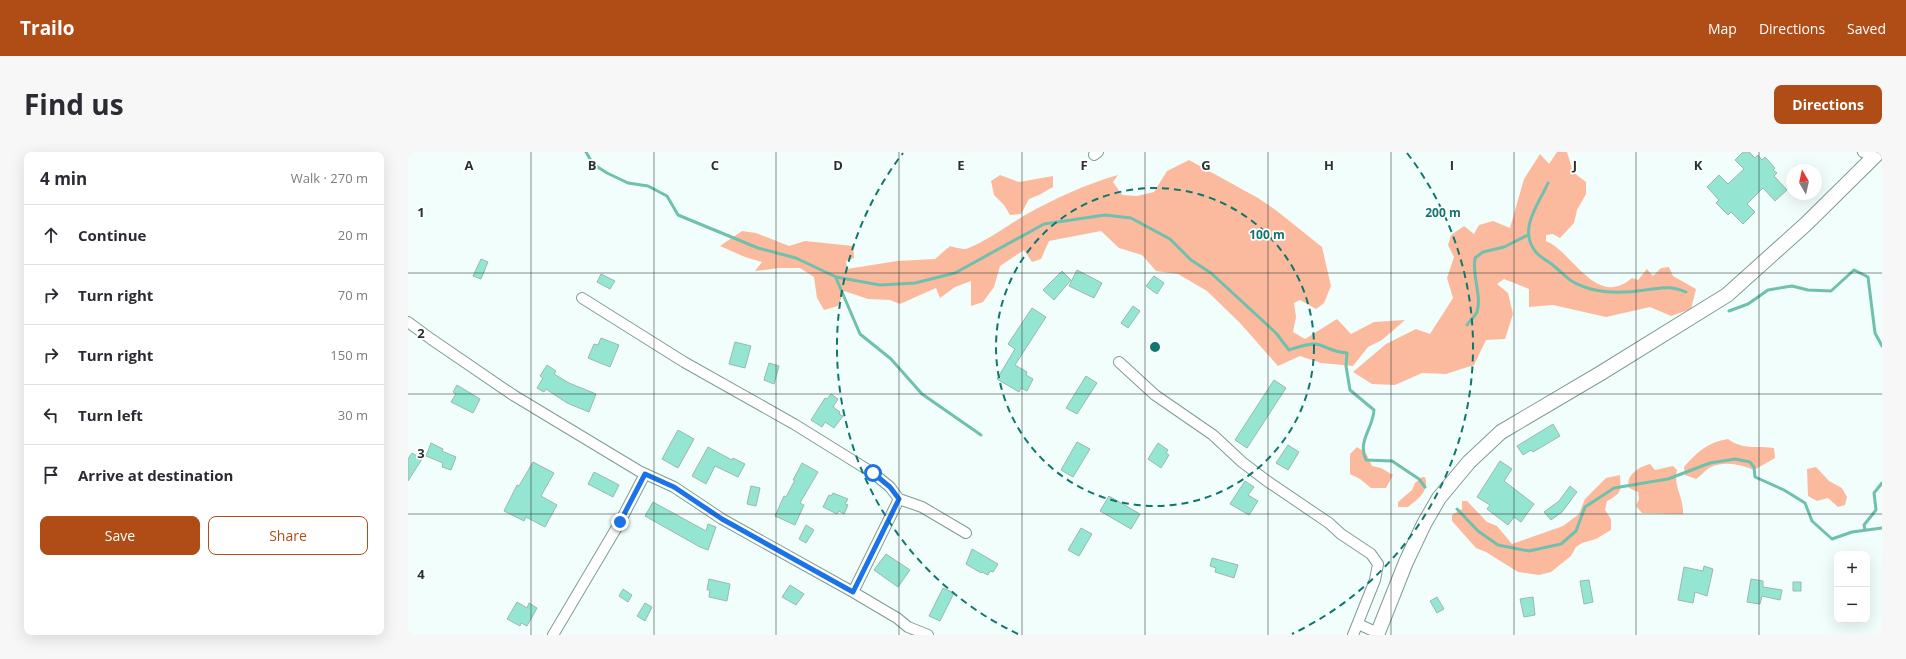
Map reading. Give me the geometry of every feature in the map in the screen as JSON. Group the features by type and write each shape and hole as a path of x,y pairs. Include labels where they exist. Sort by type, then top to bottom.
{"main road":[{"path":"1378,634 1406,562 1424,524 1438,498 1469,462 1501,432 1608,369 1727,295 1811,219 1872,154"}],"street":[{"path":"582,298 684,362 794,424 873,473 890,487 899,499 922,507 966,533"},
{"path":"408,322 513,395 645,474 674,487 722,519 853,592 897,618 908,627 928,635"},
{"path":"1119,362 1155,395 1214,435 1242,462 1267,481 1329,522 1341,534 1371,554 1378,564 1375,580 1353,635"},
{"path":"553,635 620,522 645,474"},
{"path":"853,592 899,499"},
{"path":"1358,624 1378,634"}],"shaded area":[{"path":"1557,152 1567,152 1573,172 1586,182 1586,194 1577,210 1574,223 1560,238 1553,234 1546,235 1546,241 1556,247 1596,283 1607,287 1619,286 1632,278 1638,280 1647,269 1653,276 1661,268 1669,267 1673,276 1696,289 1691,309 1671,316 1650,307 1606,317 1553,305 1529,307 1529,289 1504,279 1497,284 1508,293 1513,314 1505,339 1486,340 1474,365 1446,374 1422,373 1395,385 1372,384 1353,372 1386,344 1416,329 1430,334 1453,298 1447,278 1454,257 1448,245 1451,235 1464,226 1474,234 1479,225 1493,221 1510,228 1524,179 1540,154 1549,164"},
{"path":"1189,160 1258,198 1277,211 1322,247 1331,286 1324,303 1316,309 1300,300 1294,303 1296,317 1293,332 1305,339 1337,319 1351,334 1374,322 1405,320 1382,340 1368,347 1353,366 1321,363 1300,356 1278,366 1240,323 1207,291 1178,274 1156,271 1142,255 1119,248 1101,231 1049,241 1041,259 1032,262 1024,250 1000,266 994,287 983,302 971,306 971,281 955,287 940,298 936,288 900,304 890,300 868,299 844,291 838,306 824,310 817,298 814,277 800,268 779,268 755,271 762,262 745,257 720,246 742,231 756,233 789,246 805,241 853,246 854,258 846,261 847,269 897,261 935,259 950,246 965,249 971,247 1049,202 1083,187 1118,175 1113,182 1122,195 1137,196 1154,192 1167,171"},
{"path":"1000,175 1019,182 1053,176 1053,187 1029,199 1021,214 1010,215 1004,205 994,195 991,181"},
{"path":"1728,439 1734,443 1745,446 1774,448 1775,458 1754,470 1738,465 1722,464 1709,468 1696,479 1685,475 1684,467 1698,452 1709,445"},
{"path":"1357,447 1366,453 1372,466 1381,468 1393,475 1386,488 1371,488 1360,479 1350,474 1350,454"},
{"path":"1650,464 1655,470 1673,466 1677,470 1676,482 1682,502 1683,514 1642,513 1636,506 1639,499 1638,492 1629,488 1629,479 1637,469"},
{"path":"1816,467 1829,481 1842,488 1847,497 1845,505 1838,507 1828,498 1817,501 1808,496 1807,469"},
{"path":"1620,475 1620,491 1616,496 1607,501 1605,510 1611,519 1611,530 1596,539 1582,543 1576,547 1571,556 1551,572 1539,575 1518,572 1486,552 1476,548 1452,521 1452,515 1462,509 1462,501 1467,501 1487,522 1497,526 1512,544 1563,526 1579,514 1585,499 1606,478"},
{"path":"1422,477 1425,477 1426,487 1422,495 1408,507 1398,507 1398,502 1412,490 1415,483"}],"building":[{"path":"1743,152 1749,152 1755,158 1758,155 1762,160 1765,157 1775,168 1773,170 1777,173 1774,176 1786,189 1786,191 1775,201 1763,188 1747,204 1755,212 1743,224 1731,212 1728,215 1716,203 1719,200 1707,187 1719,175 1728,184 1744,169 1735,160"},
{"path":"481,259 488,262 481,279 473,276"},
{"path":"1077,270 1102,283 1094,298 1069,286"},
{"path":"1062,271 1071,280 1054,300 1043,290"},
{"path":"601,274 615,281 610,289 597,282"},
{"path":"1154,276 1164,283 1157,294 1146,286"},
{"path":"1133,306 1140,311 1128,328 1121,323"},
{"path":"1032,308 1046,317 1015,365 1027,372 1026,375 1033,379 1027,391 1021,388 1019,392 997,379 1015,349 1008,344"},
{"path":"601,338 619,345 610,367 588,358 594,344 598,345"},
{"path":"735,342 751,346 745,368 729,364"},
{"path":"769,363 779,366 774,384 764,380"},
{"path":"547,365 556,371 554,374 569,383 596,394 589,412 567,403 546,389 544,392 537,388 543,378 540,376"},
{"path":"1086,376 1097,383 1077,414 1066,408"},
{"path":"1274,380 1286,388 1247,448 1235,440"},
{"path":"457,385 480,399 473,413 451,402 456,394 453,392"},
{"path":"831,394 838,399 833,407 843,416 834,428 825,422 822,427 811,420 825,398 827,399"},
{"path":"1553,424 1560,436 1533,452 1531,450 1523,455 1517,446"},
{"path":"678,430 694,439 678,468 662,459"},
{"path":"1077,442 1090,449 1073,477 1061,470"},
{"path":"431,443 443,449 442,451 456,457 451,470 442,467 443,463 426,456"},
{"path":"1158,443 1168,450 1166,453 1169,455 1161,468 1148,459"},
{"path":"1288,445 1299,452 1288,470 1276,463"},
{"path":"708,447 732,460 733,458 745,464 738,477 715,466 706,484 692,476"},
{"path":"412,453 422,459 408,481 408,459"},
{"path":"1500,461 1512,469 1504,481 1534,504 1521,522 1514,517 1508,525 1487,509 1490,505 1477,497"},
{"path":"533,462 554,473 541,496 557,505 545,527 526,517 524,521 504,511 517,485 519,486"},
{"path":"802,463 818,472 800,503 804,505 795,525 775,516 784,496 786,497 795,480 793,480"},
{"path":"594,472 619,485 613,497 588,484"},
{"path":"1245,481 1254,487 1248,495 1258,501 1249,515 1230,504"},
{"path":"751,486 760,488 756,506 747,504"},
{"path":"1570,486 1577,492 1562,512 1551,520 1544,512 1559,501"},
{"path":"833,493 848,499 845,504 848,505 844,514 839,511 837,514 823,507 829,495 831,496"},
{"path":"1109,496 1140,514 1131,529 1100,511"},
{"path":"653,502 706,531 708,524 716,527 708,550 645,516"},
{"path":"806,525 814,530 806,543 799,539"},
{"path":"1081,528 1092,534 1079,556 1068,550"},
{"path":"972,549 998,564 993,572 990,571 988,575 982,572 981,573 966,564"},
{"path":"886,554 910,570 898,587 874,570"},
{"path":"1212,558 1238,565 1234,578 1215,572 1216,568 1210,566"},
{"path":"1704,566 1713,569 1707,596 1695,592 1693,603 1678,600 1684,567 1703,571"},
{"path":"709,579 730,584 727,601 709,597 710,590 707,590"},
{"path":"1751,579 1763,581 1763,587 1782,590 1780,600 1762,596 1760,604 1747,602"},
{"path":"1589,580 1593,602 1584,604 1580,581"},
{"path":"1793,582 1801,582 1801,591 1793,591"},
{"path":"790,585 804,594 796,605 782,597"},
{"path":"943,588 954,593 940,621 929,616"},
{"path":"623,589 632,595 628,602 619,596"},
{"path":"1437,597 1444,609 1437,613 1430,601"},
{"path":"1533,597 1535,615 1524,617 1520,599"},
{"path":"517,602 527,608 529,603 537,608 527,626 521,623 520,626 507,619"},
{"path":"645,603 652,607 645,621 637,616"}],"waterway":[{"path":"586,152 593,164 607,173 628,183 648,186 667,196 678,215 758,248 796,258 836,277 880,285 915,283 955,273 1044,224 1105,215 1131,218 1170,239 1191,260 1211,273 1276,333 1289,350 1304,345 1316,344 1347,353 1346,366 1350,390 1374,410 1363,447 1366,460 1392,461 1419,479 1425,487"},
{"path":"1548,183 1535,208 1529,225 1530,242 1539,255 1570,280 1587,288 1606,292 1626,292 1666,288 1675,288 1686,292"},
{"path":"1467,325 1476,314 1478,306 1478,293 1474,265 1475,258 1483,252 1504,247 1528,235"},
{"path":"1729,311 1748,304 1768,290 1792,286 1808,290 1831,291 1854,270 1868,277 1875,333 1882,346"},
{"path":"836,278 860,334 891,359 922,394 981,435"},
{"path":"1457,509 1478,531 1498,545 1529,551 1561,544 1576,531 1585,507 1614,488 1668,479 1710,463 1735,459 1750,462 1754,467 1755,477 1784,490 1805,503 1812,521 1832,539 1852,532 1882,528"},
{"path":"1865,530 1864,525 1876,510 1874,493 1882,483"}],"route":[{"path":"620,522 645,474 674,487 722,519 802,565 853,592 899,499 890,487 873,473"}]}
